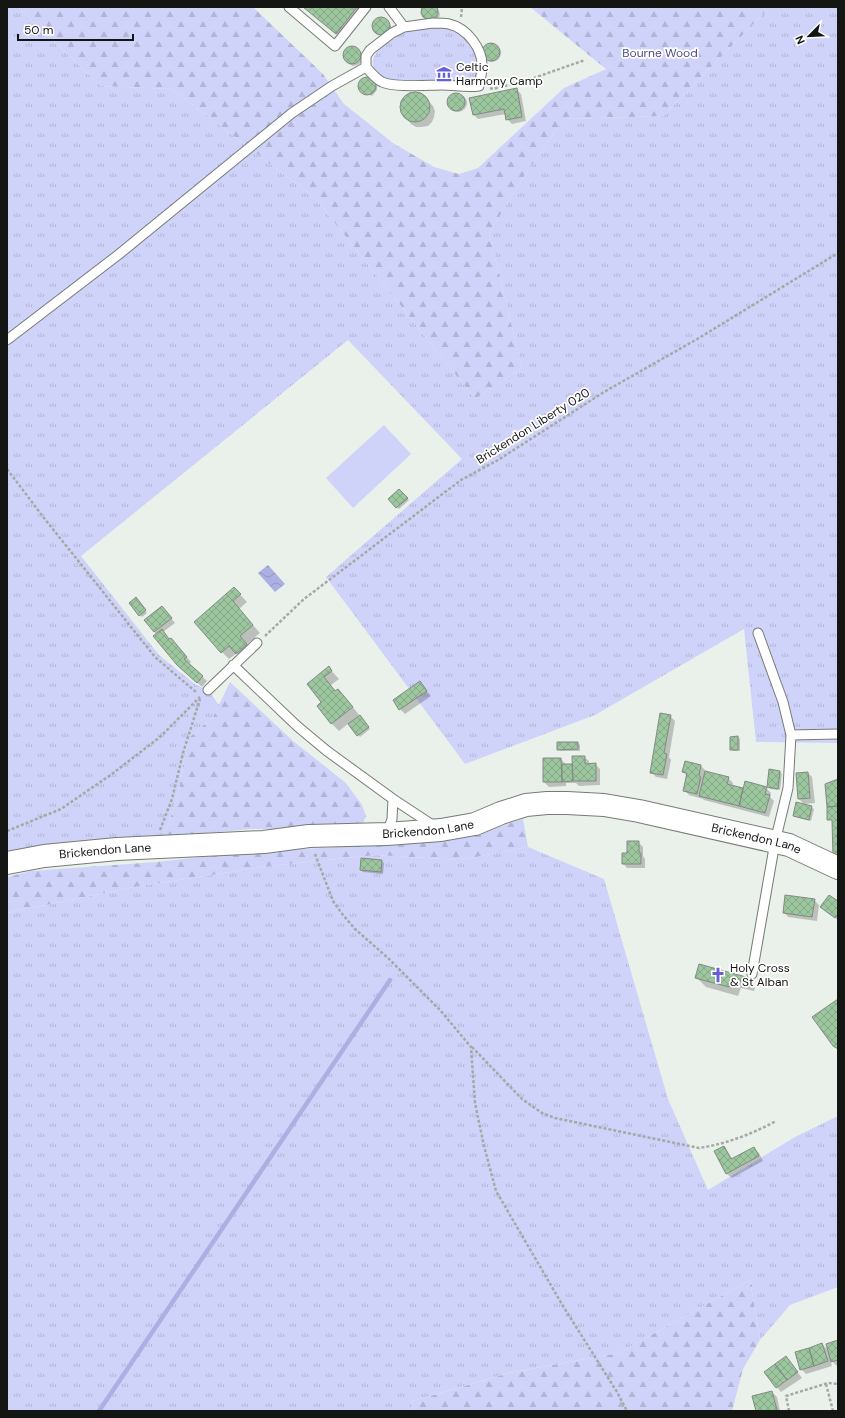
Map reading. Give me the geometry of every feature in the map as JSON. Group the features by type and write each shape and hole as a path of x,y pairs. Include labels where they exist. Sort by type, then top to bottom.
{"street":[{"name":"Brickendon Lane","path":"7,863 44,856 153,847 264,842 309,836 387,834 441,830 475,824 501,813 526,806 547,803 567,803 604,805 639,811 790,845 838,868"}],"lane":[{"path":"289,7 335,46 366,7"},
{"path":"389,7 404,28"},
{"path":"433,23 449,24 464,32 474,42 480,54 482,67 479,86 468,88 443,85 418,86 382,82 374,76 366,67 366,56 377,44 404,28 433,23"},
{"path":"7,340 118,255 292,113 332,86 366,67"},
{"path":"752,974 775,842 788,788 791,735 782,702 758,633"},
{"path":"208,690 257,643"},
{"path":"233,665 303,731 327,751 392,799 441,830"},
{"path":"791,735 838,734"},
{"path":"387,834 392,819 392,799"}],"path":[{"path":"479,86 493,89 528,80 585,60"},
{"name":"Brickendon Liberty 020","path":"257,643 304,599 461,480 498,460 604,392 699,338 838,253"},
{"path":"7,468 44,518 155,658 201,697"},
{"path":"7,831 68,805 112,774 160,737 201,697"},
{"path":"153,847 172,799 183,753 201,697"},
{"path":"309,836 333,901 343,915 356,930 388,958 440,1010 471,1047 522,1099 542,1113 555,1118 699,1148 713,1146 729,1141 776,1121"},
{"path":"471,1047 475,1103 484,1146 496,1191 563,1306 617,1392 627,1411"},
{"path":"826,1384 832,1411"},
{"path":"789,1411 786,1396 826,1384 838,1384"}],"green space":[{"path":"7,7 18,7 101,86 172,89 315,198 475,399 522,368 489,233 528,170 564,119 663,116 770,7 838,7 838,743 756,742 744,629 595,715 465,764 326,577 462,459 348,340 81,556 159,655 196,685 208,690 219,705 213,717 190,737 185,754 178,796 164,837 7,857"},
{"name":"Bourne Wood","path":"18,7 253,7 323,74 344,104 393,143 434,167 459,174 478,168 564,88 606,69 530,7 770,7 663,116 564,119 528,170 489,233 522,368 475,399 315,198 172,89 101,86"},
{"path":"441,26 462,34 476,51 479,73 476,78 466,81 395,81 380,76 375,70 373,60 380,48 387,43 413,30"},
{"path":"384,425 411,454 353,508 326,478"},
{"path":"230,682 293,741 346,783 362,805 366,816 363,823 353,829 251,829 164,837 178,796 185,754 190,737 213,717"},
{"path":"523,819 528,847 460,860 376,855 268,866 134,887 7,913 7,877 31,871 156,862 239,853 441,841 476,834"},
{"path":"528,847 604,879 668,1099 708,1190 795,1137 838,1116 838,1287 790,1305 760,1340 750,1280 619,1353 508,1373 410,1402 414,1411 7,1411 7,913 134,887 268,866 376,855 460,860"},
{"path":"750,1280 760,1340 743,1369 732,1411 414,1411 410,1402 509,1373 619,1353"}],"water":[{"path":"268,565 285,584 275,592 258,573"}],"building":[{"path":"303,7 357,7 336,34"},
{"path":"422,7 437,7 438,13 436,17 427,19 423,17 421,13"},
{"path":"381,17 387,20 390,26 387,32 381,35 375,32 372,26 375,20"},
{"path":"491,43 497,46 500,52 497,58 491,61 485,58 482,52 485,46"},
{"path":"352,46 358,49 361,55 358,61 352,64 346,61 343,55 346,49"},
{"path":"367,77 373,80 376,86 373,92 367,95 361,92 358,86 361,80"},
{"path":"517,88 522,117 506,120 504,109 473,115 469,98"},
{"path":"415,92 426,96 430,107 426,118 415,122 404,118 400,107 404,96"},
{"path":"456,93 462,96 465,102 462,108 456,111 450,108 447,102 450,96"},
{"path":"399,489 408,498 396,508 388,499"},
{"path":"234,587 241,594 233,601 253,625 240,636 247,644 236,654 229,646 221,653 194,622"},
{"path":"136,597 146,610 139,616 129,603"},
{"path":"162,606 172,618 154,632 144,620"},
{"path":"162,629 169,639 171,638 187,657 184,659 203,676 197,683 177,665 153,636"},
{"path":"329,666 332,671 324,677 335,691 338,689 353,707 331,724 317,706 321,702 307,684"},
{"path":"420,681 427,691 399,710 393,700"},
{"path":"660,713 671,715 664,753 667,754 663,775 650,773"},
{"path":"360,715 369,727 357,736 348,724"},
{"path":"738,736 738,750 730,750 730,737"},
{"path":"557,742 578,742 578,749 557,750"},
{"path":"572,756 585,756 585,764 596,763 596,781 573,781"},
{"path":"543,758 561,758 562,782 543,782"},
{"path":"685,761 701,765 699,776 701,777 697,794 683,791 687,773 682,772"},
{"path":"562,764 572,764 573,781 562,782"},
{"path":"769,769 780,771 778,789 767,787"},
{"path":"705,771 729,777 727,784 743,788 739,806 699,796"},
{"path":"808,772 810,798 798,799 796,773"},
{"path":"838,779 838,806 827,807 825,784"},
{"path":"745,781 767,787 765,794 770,795 765,813 739,806"},
{"path":"796,802 812,806 809,820 793,816"},
{"path":"838,806 838,855 833,856 832,820 827,820 827,807"},
{"path":"627,841 639,841 641,864 622,864 622,853 627,853"},
{"path":"361,858 382,860 381,872 360,870"},
{"path":"785,895 815,899 812,917 783,913"},
{"path":"829,895 838,901 838,914 835,918 820,907"},
{"name":"Holy Cross & St Alban","path":"699,964 746,977 744,982 731,979 729,987 695,978"},
{"path":"838,999 838,1049 833,1046 812,1017"},
{"path":"724,1146 731,1159 754,1147 759,1156 726,1174 714,1151"},
{"path":"838,1340 838,1360 831,1362 826,1344"},
{"path":"822,1343 828,1361 814,1366 809,1348"},
{"path":"809,1348 814,1366 800,1370 795,1352"},
{"path":"786,1356 798,1372 787,1380 775,1364"},
{"path":"775,1364 787,1380 776,1388 764,1372"},
{"path":"772,1391 777,1410 756,1411 752,1396"}],"waterway":[{"path":"99,1411 390,980"}],"place":[{"name":"Celtic Harmony Camp","path":"444,74"},
{"name":"Holy Cross & St Alban","path":"718,975"}]}
